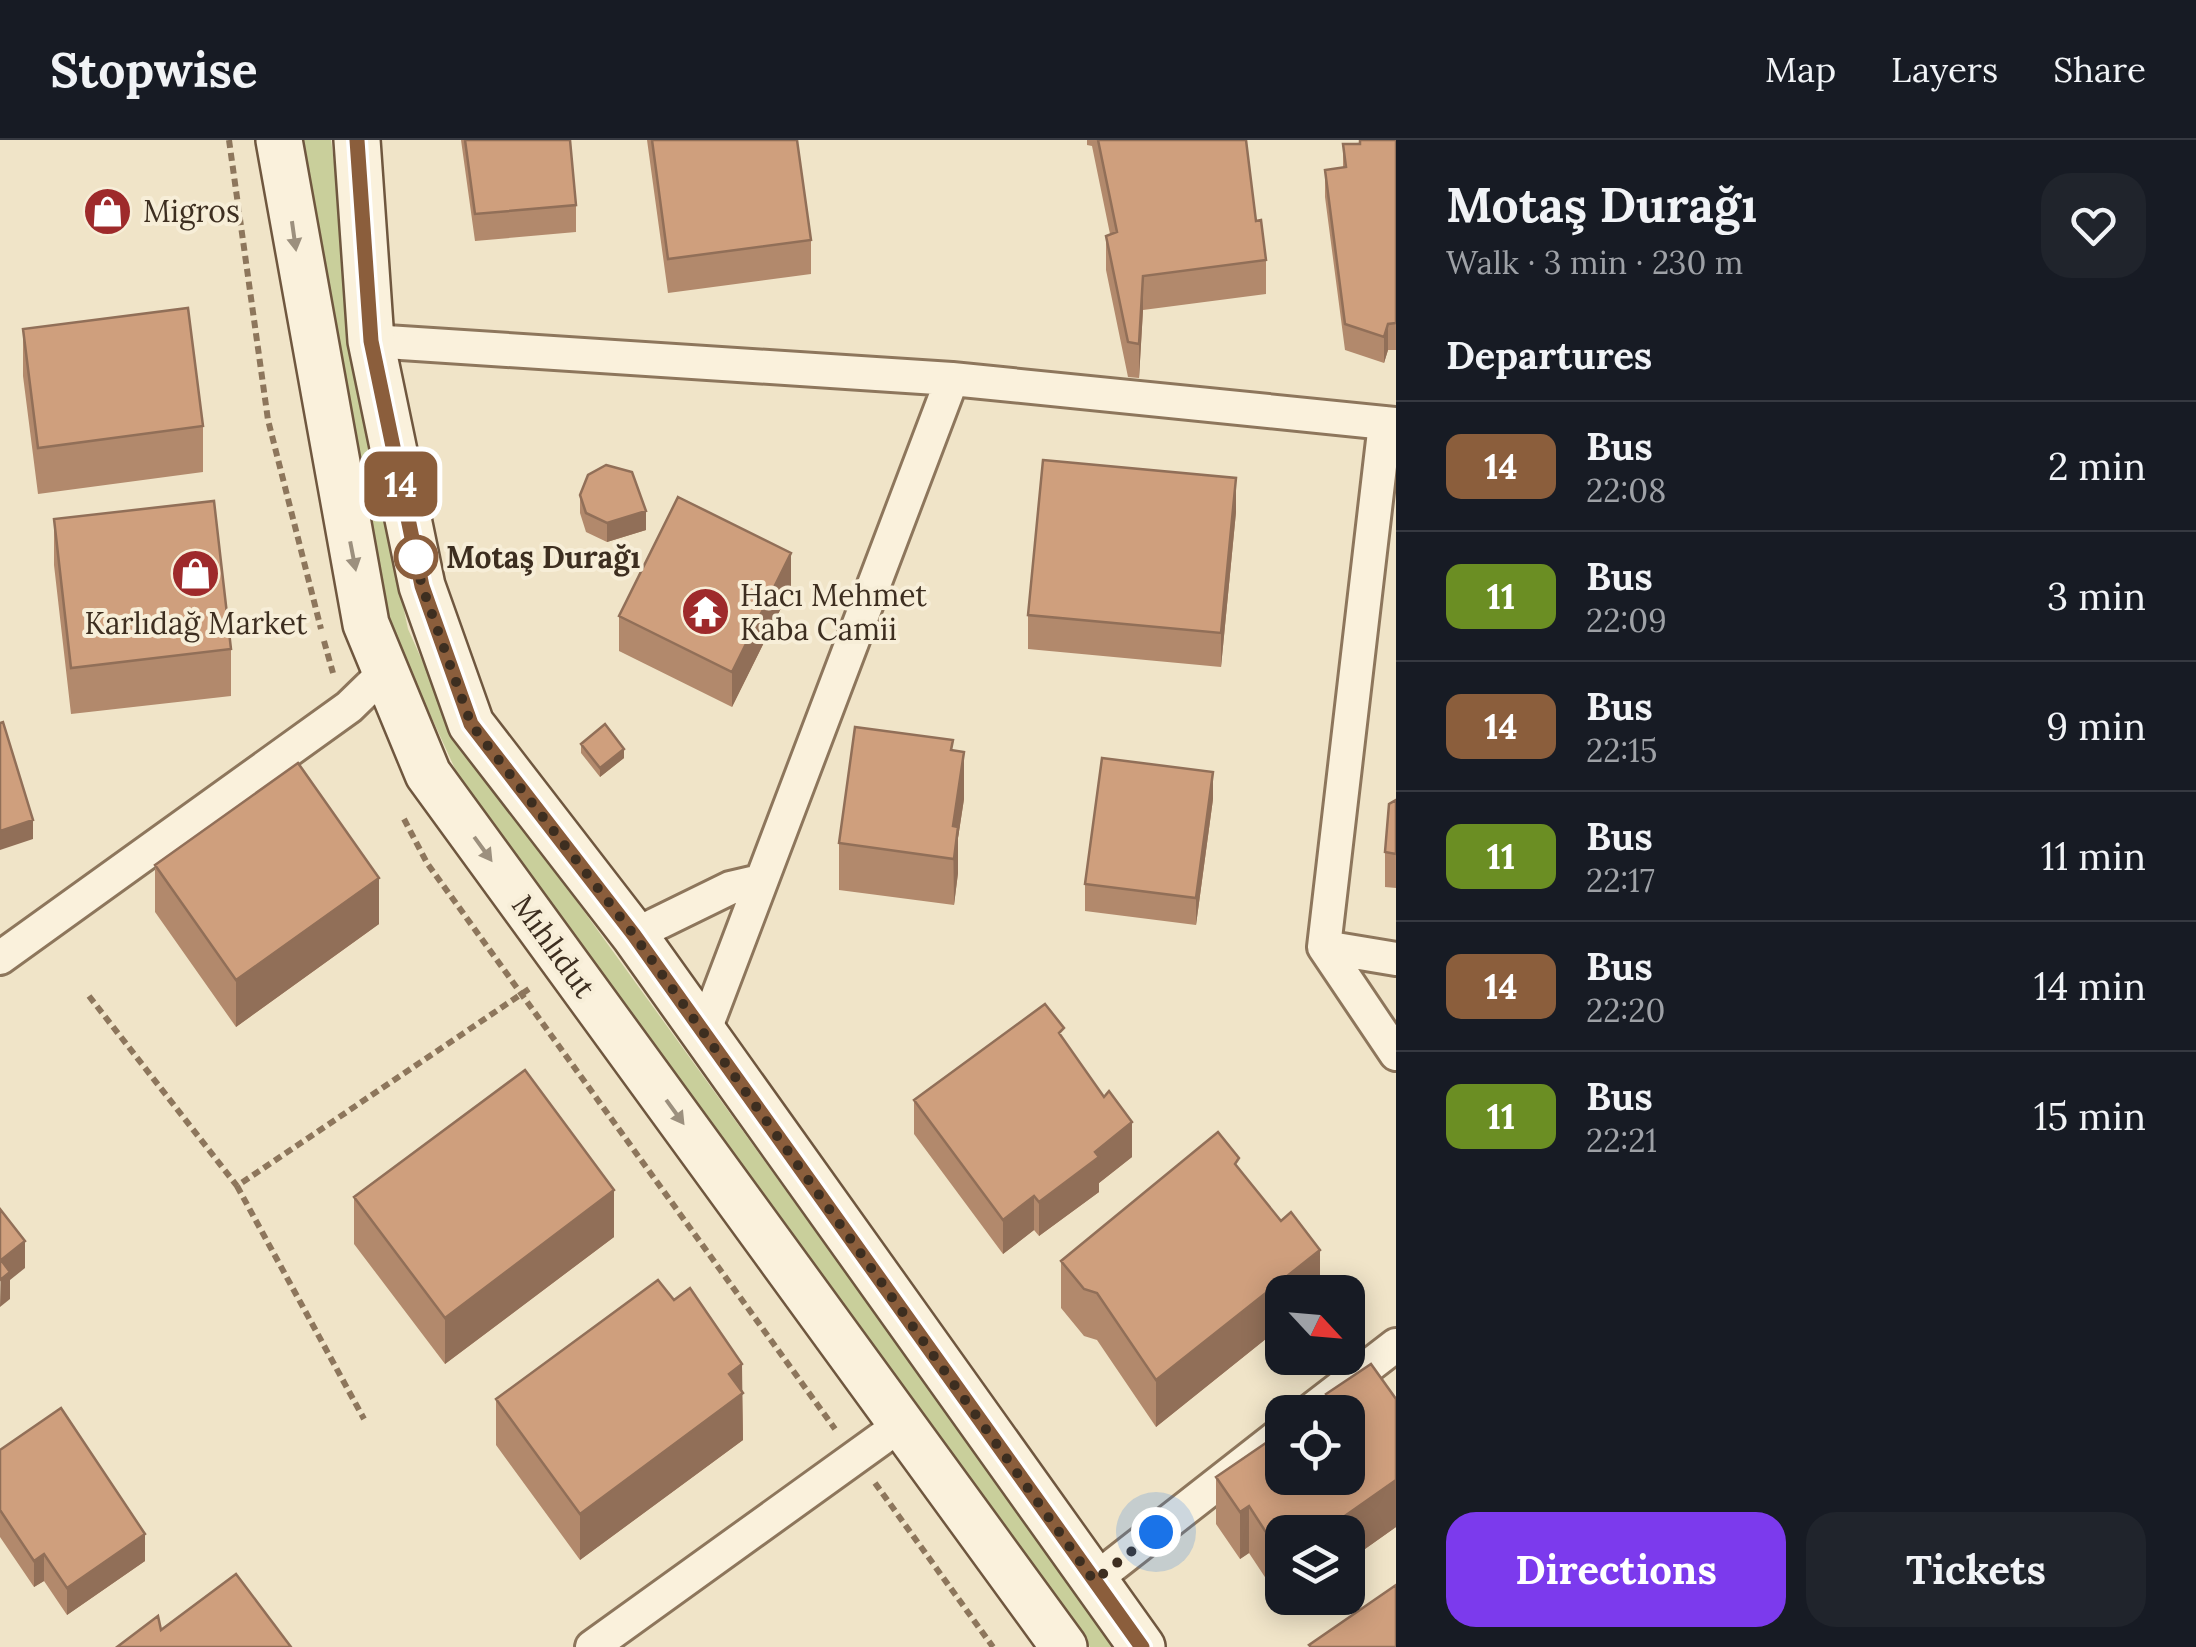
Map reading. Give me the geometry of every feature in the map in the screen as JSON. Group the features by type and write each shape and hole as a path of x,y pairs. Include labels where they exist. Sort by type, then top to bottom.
{"main road":[{"name":"Mıhlıdut","path":"279,140 366,624 428,774 1064,1647"},
{"path":"357,140 371,341 422,586 471,724 634,935 1142,1647"}],"street":[{"path":"371,341 952,379 1390,423 1324,947 1396,1054"},
{"path":"703,1034 952,379"},
{"path":"0,958 349,707 384,673"},
{"path":"634,935 730,888 760,881"},
{"path":"1324,947 1396,959"},
{"path":"1331,1395 1396,1344"},
{"path":"592,1647 903,1423"},
{"path":"1094,1581 1265,1446"}],"path":[{"path":"237,1186 566,963"},
{"path":"89,996 237,1186 364,1419"}],"green space":[{"path":"302,140 331,140 377,483 408,629 441,703 497,791 1116,1647 1090,1647 461,782 388,622"}],"building":[{"path":"465,140 570,140 576,205 475,214"},
{"path":"652,140 797,140 811,240 668,259"},
{"path":"1098,140 1246,140 1256,221 1261,220 1266,260 1143,276 1139,344 1128,342 1106,236 1117,232"},
{"path":"1360,140 1396,140 1396,323 1388,324 1384,337 1345,324 1325,170 1346,167 1343,144 1360,144"},
{"path":"188,308 203,426 38,448 23,329"},
{"path":"1043,460 1236,478 1221,633 1028,615"},
{"path":"606,465 632,472 646,511 607,523 586,513 580,495 588,475"},
{"path":"678,497 791,553 732,672 619,616"},
{"path":"214,501 231,649 71,668 54,519"},
{"path":"3,722 33,820 0,831 0,723"},
{"path":"605,724 624,749 600,768 581,744"},
{"path":"855,727 953,740 951,750 964,752 953,826 958,827 954,859 839,843"},
{"path":"1102,758 1213,772 1196,898 1085,884"},
{"path":"298,763 379,878 236,980 155,865"},
{"path":"1396,800 1396,854 1385,852 1389,804"},
{"path":"1045,1004 1064,1028 1059,1033 1104,1097 1109,1091 1132,1122 1095,1152 1099,1157 1039,1202 1034,1196 1003,1220 914,1100"},
{"path":"525,1070 614,1190 445,1318 354,1197"},
{"path":"1218,1132 1239,1158 1235,1164 1281,1221 1291,1212 1320,1250 1288,1275 1265,1275 1265,1294 1156,1380 1097,1293 1084,1289 1061,1261"},
{"path":"0,1209 25,1241 1,1260 10,1272 0,1280"},
{"path":"658,1280 674,1300 690,1288 742,1364 729,1374 743,1393 580,1514 496,1399"},
{"path":"1371,1364 1396,1399 1396,1480 1346,1515 1265,1515 1265,1531 1249,1506 1240,1512 1216,1477 1265,1444 1265,1495 1365,1495 1365,1395 1326,1394 1354,1375 1365,1375 1365,1368"},
{"path":"61,1408 145,1534 67,1588 44,1554 34,1561 0,1510 0,1450"},
{"path":"236,1574 291,1647 117,1647 158,1616 161,1630"},
{"path":"1396,1585 1396,1647 1309,1645 1352,1615 1365,1615 1365,1606"}],"bus line":[{"name":"14","path":"357,140 371,341 422,586 471,724 634,935 1142,1647"}],"place":[{"name":"Migros","path":"108,211"},
{"name":"Motaş Durağı","path":"416,557"},
{"name":"Karlıdağ Market","path":"196,574"},
{"name":"Hacı Mehmet Kaba Camii","path":"705,612"}],"route":[{"path":"416,557 414,551 422,586 471,724 634,935 1094,1581 1156,1532"}]}
